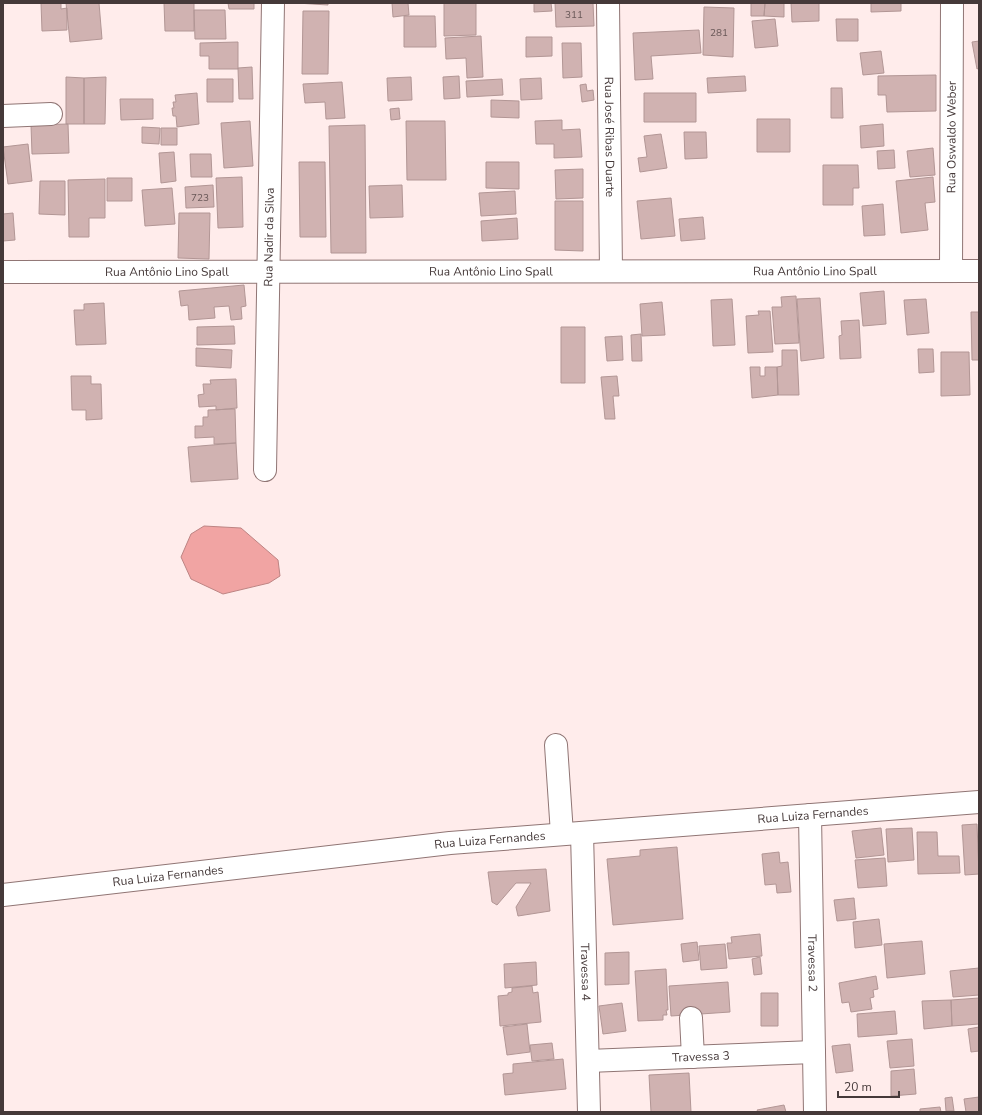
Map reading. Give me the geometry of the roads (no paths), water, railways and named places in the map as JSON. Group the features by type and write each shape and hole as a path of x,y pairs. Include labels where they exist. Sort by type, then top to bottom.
{"street":[{"name":"Rua Nadir da Silva","path":"265,470 273,3"},
{"name":"Rua José Ribas Duarte","path":"608,3 611,271"},
{"name":"Rua Oswaldo Weber","path":"951,271 952,3"},
{"path":"3,116 52,114"},
{"name":"Rua Antônio Lino Spall","path":"3,272 979,271"},
{"name":"Travessa 4","path":"556,744 572,834 588,1061 589,1112"},
{"name":"Rua Luiza Fernandes","path":"3,895 450,843 979,802"},
{"name":"Travessa 2","path":"810,815 815,1112"},
{"path":"691,1018 693,1057"},
{"name":"Travessa 3","path":"588,1061 814,1052"}]}
